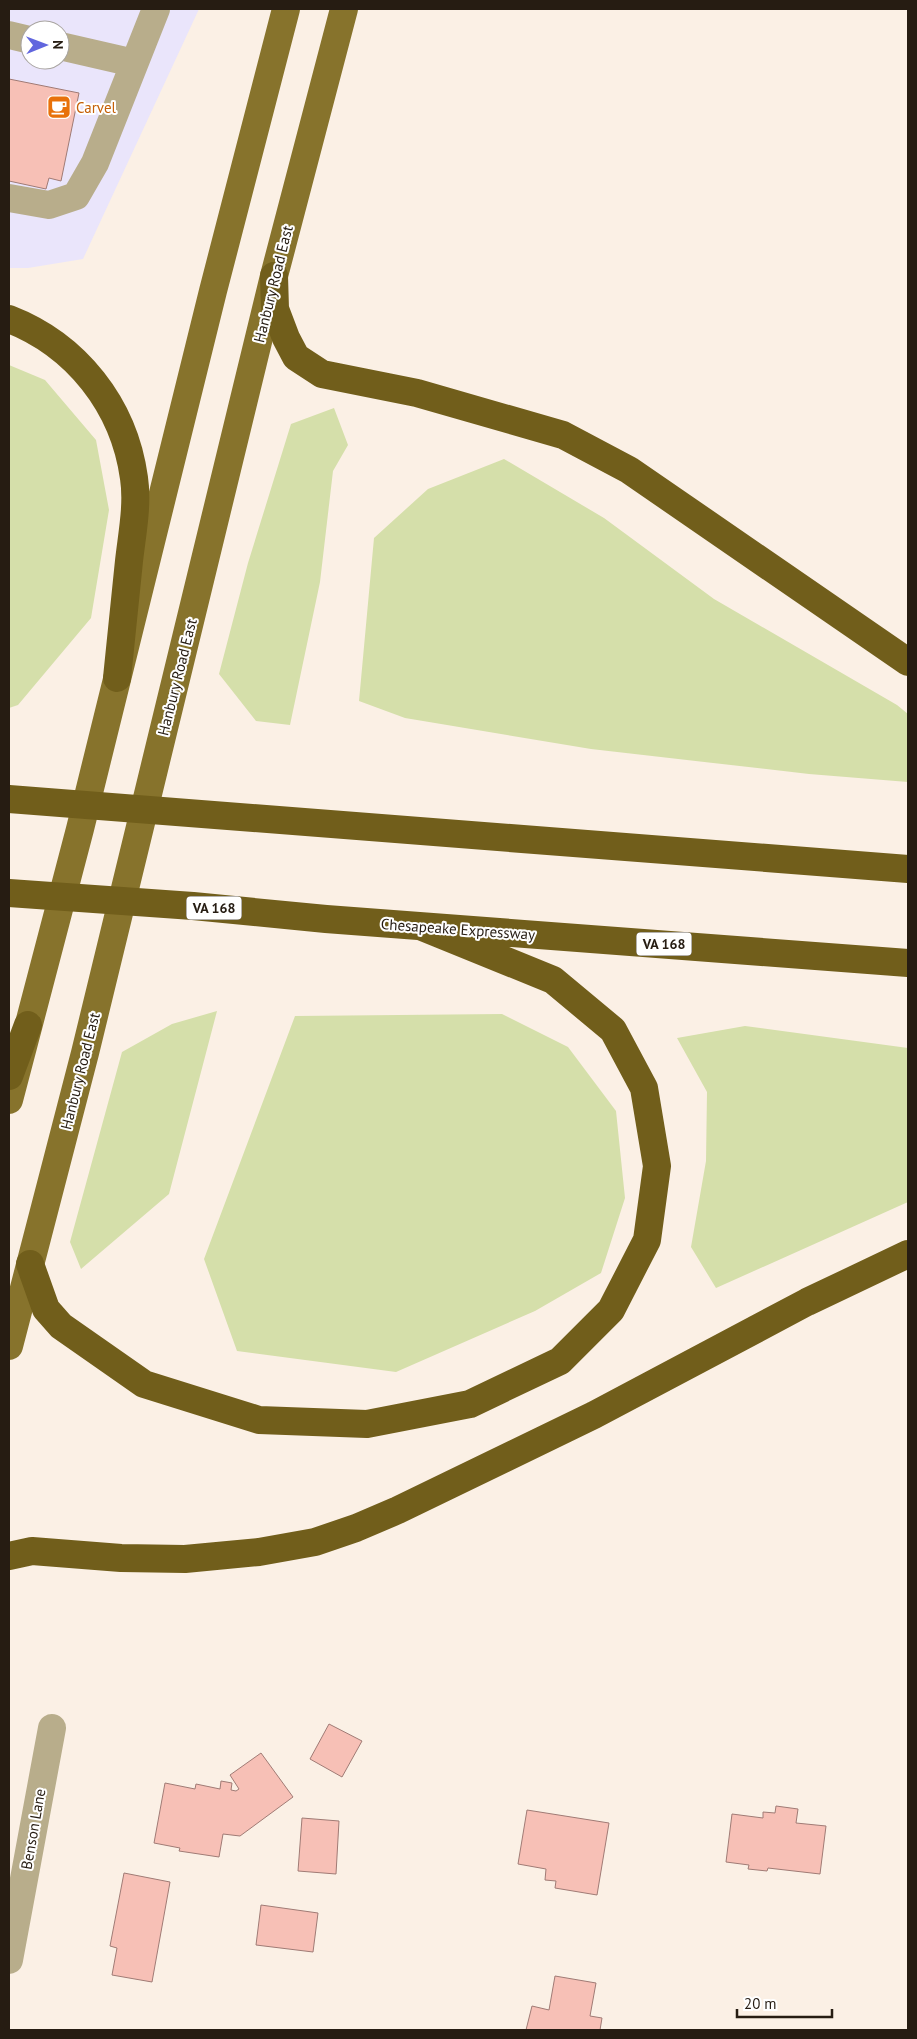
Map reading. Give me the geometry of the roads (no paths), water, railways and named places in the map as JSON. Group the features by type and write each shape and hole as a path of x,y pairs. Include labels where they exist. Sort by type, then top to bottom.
{"highway":[{"path":"274,276 275,308 286,338 296,357 322,374 417,394 563,435 629,470 908,662"},
{"path":"9,318 51,340 77,361 101,390 115,415 127,448 134,478 134,518 117,678"},
{"path":"9,782 197,815"},
{"path":"9,799 197,815 908,868"},
{"name":"Chesapeake Expressway","path":"9,894 193,906 420,926 908,963"},
{"path":"30,1264 46,1309 61,1326 144,1384 259,1420 367,1424 470,1404 560,1362 611,1310 647,1240 657,1166 644,1088 612,1030 553,980 420,926"},
{"path":"9,1076 28,1025"},
{"path":"9,1556 32,1552 122,1558 186,1558 259,1552 315,1542 356,1528 594,1414 807,1302 908,1254"}],"main road":[{"path":"9,1100 80,829 286,9"},
{"name":"Hanbury Road East","path":"9,1346 85,1054 274,276 344,9"}],"street":[{"path":"9,198 49,205 76,196 95,163 156,9"},
{"path":"70,48 134,63"},
{"name":"Benson Lane","path":"9,1960 52,1728"}],"place":[{"name":"Carvel","path":"59,107"}]}
